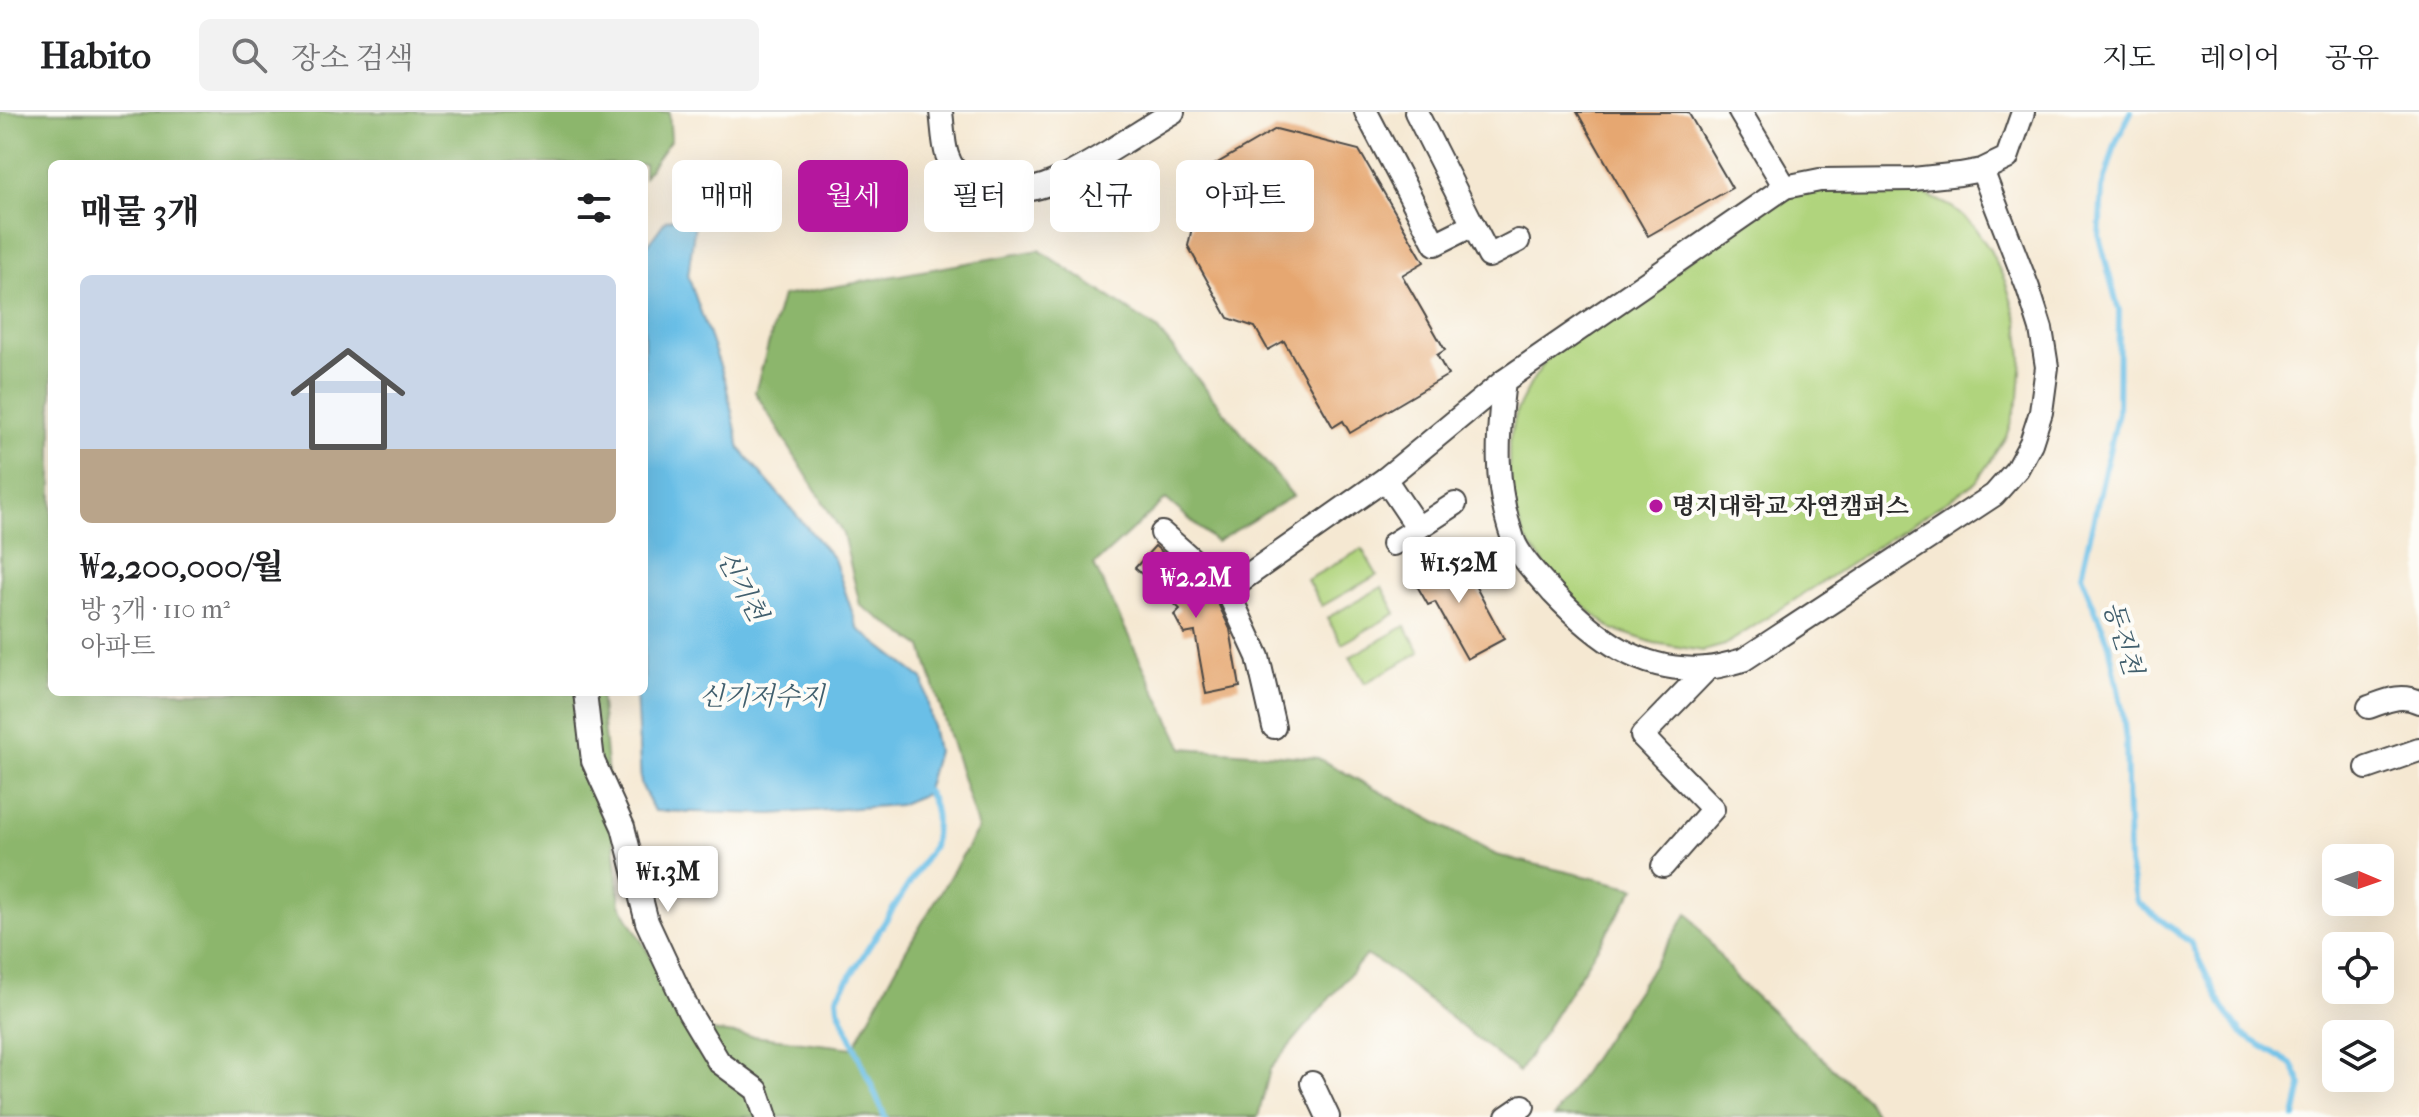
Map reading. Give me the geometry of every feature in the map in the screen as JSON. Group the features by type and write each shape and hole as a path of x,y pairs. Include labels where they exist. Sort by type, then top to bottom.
{"street":[{"path":"941,112 947,155 966,182 988,191 1022,192 1058,180 1173,112"},
{"path":"1366,112 1435,244 1473,225"},
{"path":"1416,112 1489,256 1518,241"},
{"path":"1740,112 1785,187"},
{"path":"1227,590 1385,479 1504,381 1785,187 1820,180 1913,179 1982,170 2007,158 2023,112"},
{"path":"1504,381 1497,435 1501,496 1514,543 1541,580 1575,616 1638,660 1670,667 1708,668 1743,660 1994,495 2017,469 2031,443 2041,412 2047,367 2041,329 1982,170"},
{"path":"1385,479 1418,528"},
{"path":"1393,544 1455,504"},
{"path":"1162,533 1227,590 1258,657 1274,727"},
{"path":"1663,866 1713,809 1642,736 1708,668"},
{"path":"585,696 593,761 623,827 647,922 689,1012 719,1062 757,1090 766,1117"},
{"path":"2369,707 2397,697 2419,702"},
{"path":"2367,768 2419,750"},
{"path":"1312,1083 1328,1117"}],"green space":[{"path":"0,112 669,112 671,139 648,171 648,160 48,160 48,696 600,696 620,904 693,1029 853,1048 906,950 978,829 922,647 860,605 843,534 755,392 782,296 1039,250 1157,329 1293,496 1216,542 1166,499 1094,565 1183,748 1318,758 1496,855 1635,888 1519,1072 1384,965 1366,955 1270,1069 1258,1117 0,1117"},
{"path":"1883,183 1919,191 1952,207 1974,227 1990,250 2005,281 2018,321 2022,357 2019,397 2006,437 1976,482 1725,645 1703,651 1654,643 1612,629 1565,591 1525,539 1517,516 1509,473 1509,442 1517,410 1532,381 1552,351 1800,187"},
{"path":"1362,549 1377,575 1322,606 1307,580"},
{"path":"1382,587 1396,613 1342,644 1327,618"},
{"path":"1405,626 1420,652 1365,683 1350,657"},
{"path":"1688,913 1736,978 1866,1099 1877,1117 1554,1117"}],"water":[{"name":"신기저수지","path":"672,219 672,232 694,232 688,276 725,380 740,449 834,559 858,629 923,679 937,751 925,794 899,805 771,814 654,811 641,784 636,696 648,696 648,245 666,220"}],"building":[{"path":"1577,112 1688,112 1732,188 1648,236"},
{"path":"1276,129 1359,150 1424,262 1402,275 1445,350 1437,355 1448,375 1350,433 1343,421 1333,427 1284,341 1268,350 1255,327 1228,318 1188,246 1191,232 1314,232 1314,160 1223,160"},
{"path":"1155,546 1216,599 1230,629 1240,687 1206,694 1195,632 1184,634 1174,615 1180,609 1135,568"},
{"path":"1457,552 1504,639 1467,659 1435,602 1428,605 1412,577"}],"waterway":[{"name":"동진천","path":"2131,112 2116,142 2102,189 2099,237 2119,311 2118,412 2081,575 2109,644 2123,714 2129,864 2137,902 2190,942 2223,1008 2242,1034 2292,1064 2302,1085 2295,1117"},
{"name":"신기천","path":"885,1117 838,1008 837,997 933,846 934,807 922,787"}],"place":[{"name":"명지대학교 자연캠퍼스","path":"1656,506"}]}
